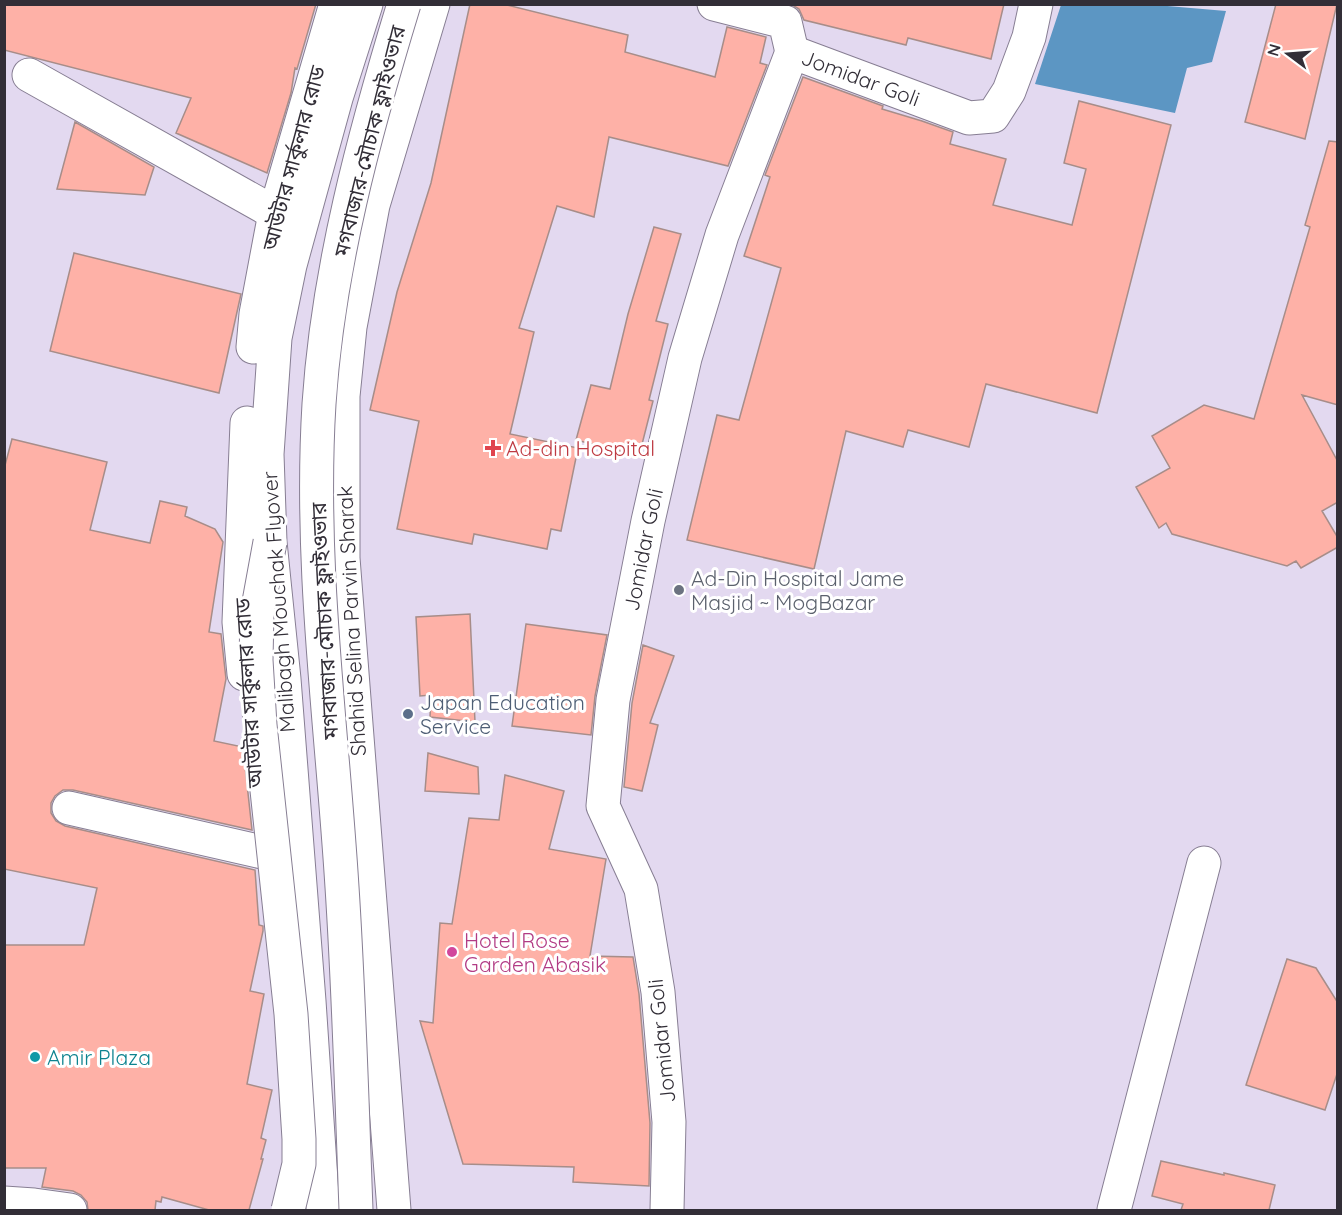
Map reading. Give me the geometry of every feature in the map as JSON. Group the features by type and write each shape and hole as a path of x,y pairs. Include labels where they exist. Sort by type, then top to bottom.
{"main road":[{"name":"আউটার সার্কুলার রোড","path":"289,1210 281,1055 239,622 243,485 256,314 275,213 336,4"},
{"name":"Malibagh Mouchak Flyover","path":"323,1210 284,679 270,542 267,454 275,338 290,265 308,193 366,4"},
{"path":"382,4 422,9"},
{"path":"714,4 785,22 792,52"},
{"name":"Jomidar Goli","path":"667,1210 669,1122 658,992 641,889 603,806 613,700 648,521 685,358 722,235 792,52 969,118 993,116 1009,91 1029,37 1036,4"},
{"name":"মগবাজার-মৌচাক ফ্লাইওভার","path":"356,1210 342,886 326,696 318,564 318,427 328,316 351,196 378,89 422,9"},
{"name":"Shahid Selina Parvin Sharak","path":"394,1210 344,569 343,396 350,327 373,205 422,9"},
{"path":"29,75 275,213"},
{"path":"270,542 256,612 256,660 260,725 291,1014 299,1139 299,1164 289,1210"},
{"path":"69,808 262,852"},
{"path":"1114,1210 1204,863"},
{"path":"4,1203 33,1204 70,1210"}],"water":[{"path":"1144,4 1226,11 1212,62 1187,68 1175,113 1035,84 1061,5"}],"building":[{"path":"4,4 316,4 297,69 295,68 291,93 267,173 176,133 191,98 4,50"},
{"path":"470,4 503,4 628,35 625,52 715,77 727,27 766,37 760,63 767,65 728,166 609,137 594,217 557,206 519,328 534,332 510,434 578,448 561,531 551,529 547,549 474,534 472,544 397,529 419,421 370,410 397,292 431,183"},
{"path":"791,4 1004,4 991,59 908,38 906,45 804,20 799,9"},
{"path":"1276,4 1337,4 1305,139 1245,122"},
{"path":"803,77 883,106 882,109 953,132 950,144 1006,159 993,205 1072,225 1086,169 1064,163 1079,101 1171,125 1097,413 986,384 969,447 908,430 903,447 846,431 814,569 687,540 717,415 739,420 781,268 744,256 770,177 765,175"},
{"path":"75,122 154,167 145,195 57,189"},
{"path":"1329,141 1338,142 1338,405 1302,395 1338,462 1338,502 1322,511 1338,538 1338,547 1301,568 1296,561 1287,566 1172,534 1166,523 1159,528 1136,487 1170,468 1152,436 1204,405 1254,419 1310,227 1305,225"},
{"path":"654,227 681,234 656,321 668,324 649,400 653,401 639,456 576,440 591,385 610,389 628,314"},
{"path":"74,253 241,294 219,393 50,351"},
{"path":"12,439 107,462 90,530 150,543 160,501 187,507 185,516 215,529 223,542 209,632 221,634 226,679 214,741 243,747 252,830 73,790 63,790 55,796 51,803 51,813 56,821 65,826 255,870 259,925 263,926 263,931 250,991 264,994 247,1084 272,1090 261,1138 266,1140 261,1159 263,1159 249,1210 209,1210 162,1197 161,1202 156,1201 155,1210 88,1210 87,1202 73,1191 42,1187 46,1168 4,1168 4,945 84,945 97,888 4,869 4,469"},
{"path":"470,614 475,722 430,717 431,695 420,696 416,617"},
{"path":"526,624 607,635 595,696 591,735 512,726"},
{"path":"643,645 674,656 650,723 658,725 642,791 624,787 632,703"},
{"path":"428,753 478,767 479,794 425,791"},
{"path":"505,775 564,791 549,849 606,859 590,956 633,957 639,994 650,1123 649,1186 573,1182 574,1167 463,1164 420,1021 433,1023 440,923 452,924 469,818 499,820"},
{"path":"1287,959 1316,968 1338,1003 1338,1071 1325,1110 1246,1085"},
{"path":"1161,1161 1275,1185 1269,1210 1181,1210 1183,1204 1152,1196"}],"place":[{"name":"Ad-din Hospital","path":"493,448"},
{"name":"Ad-Din Hospital Jame Masjid ~ MogBazar","path":"679,590"},
{"name":"Japan Education Service","path":"408,714"},
{"name":"Hotel Rose Garden Abasik","path":"452,952"},
{"name":"Amir Plaza","path":"35,1057"}]}
